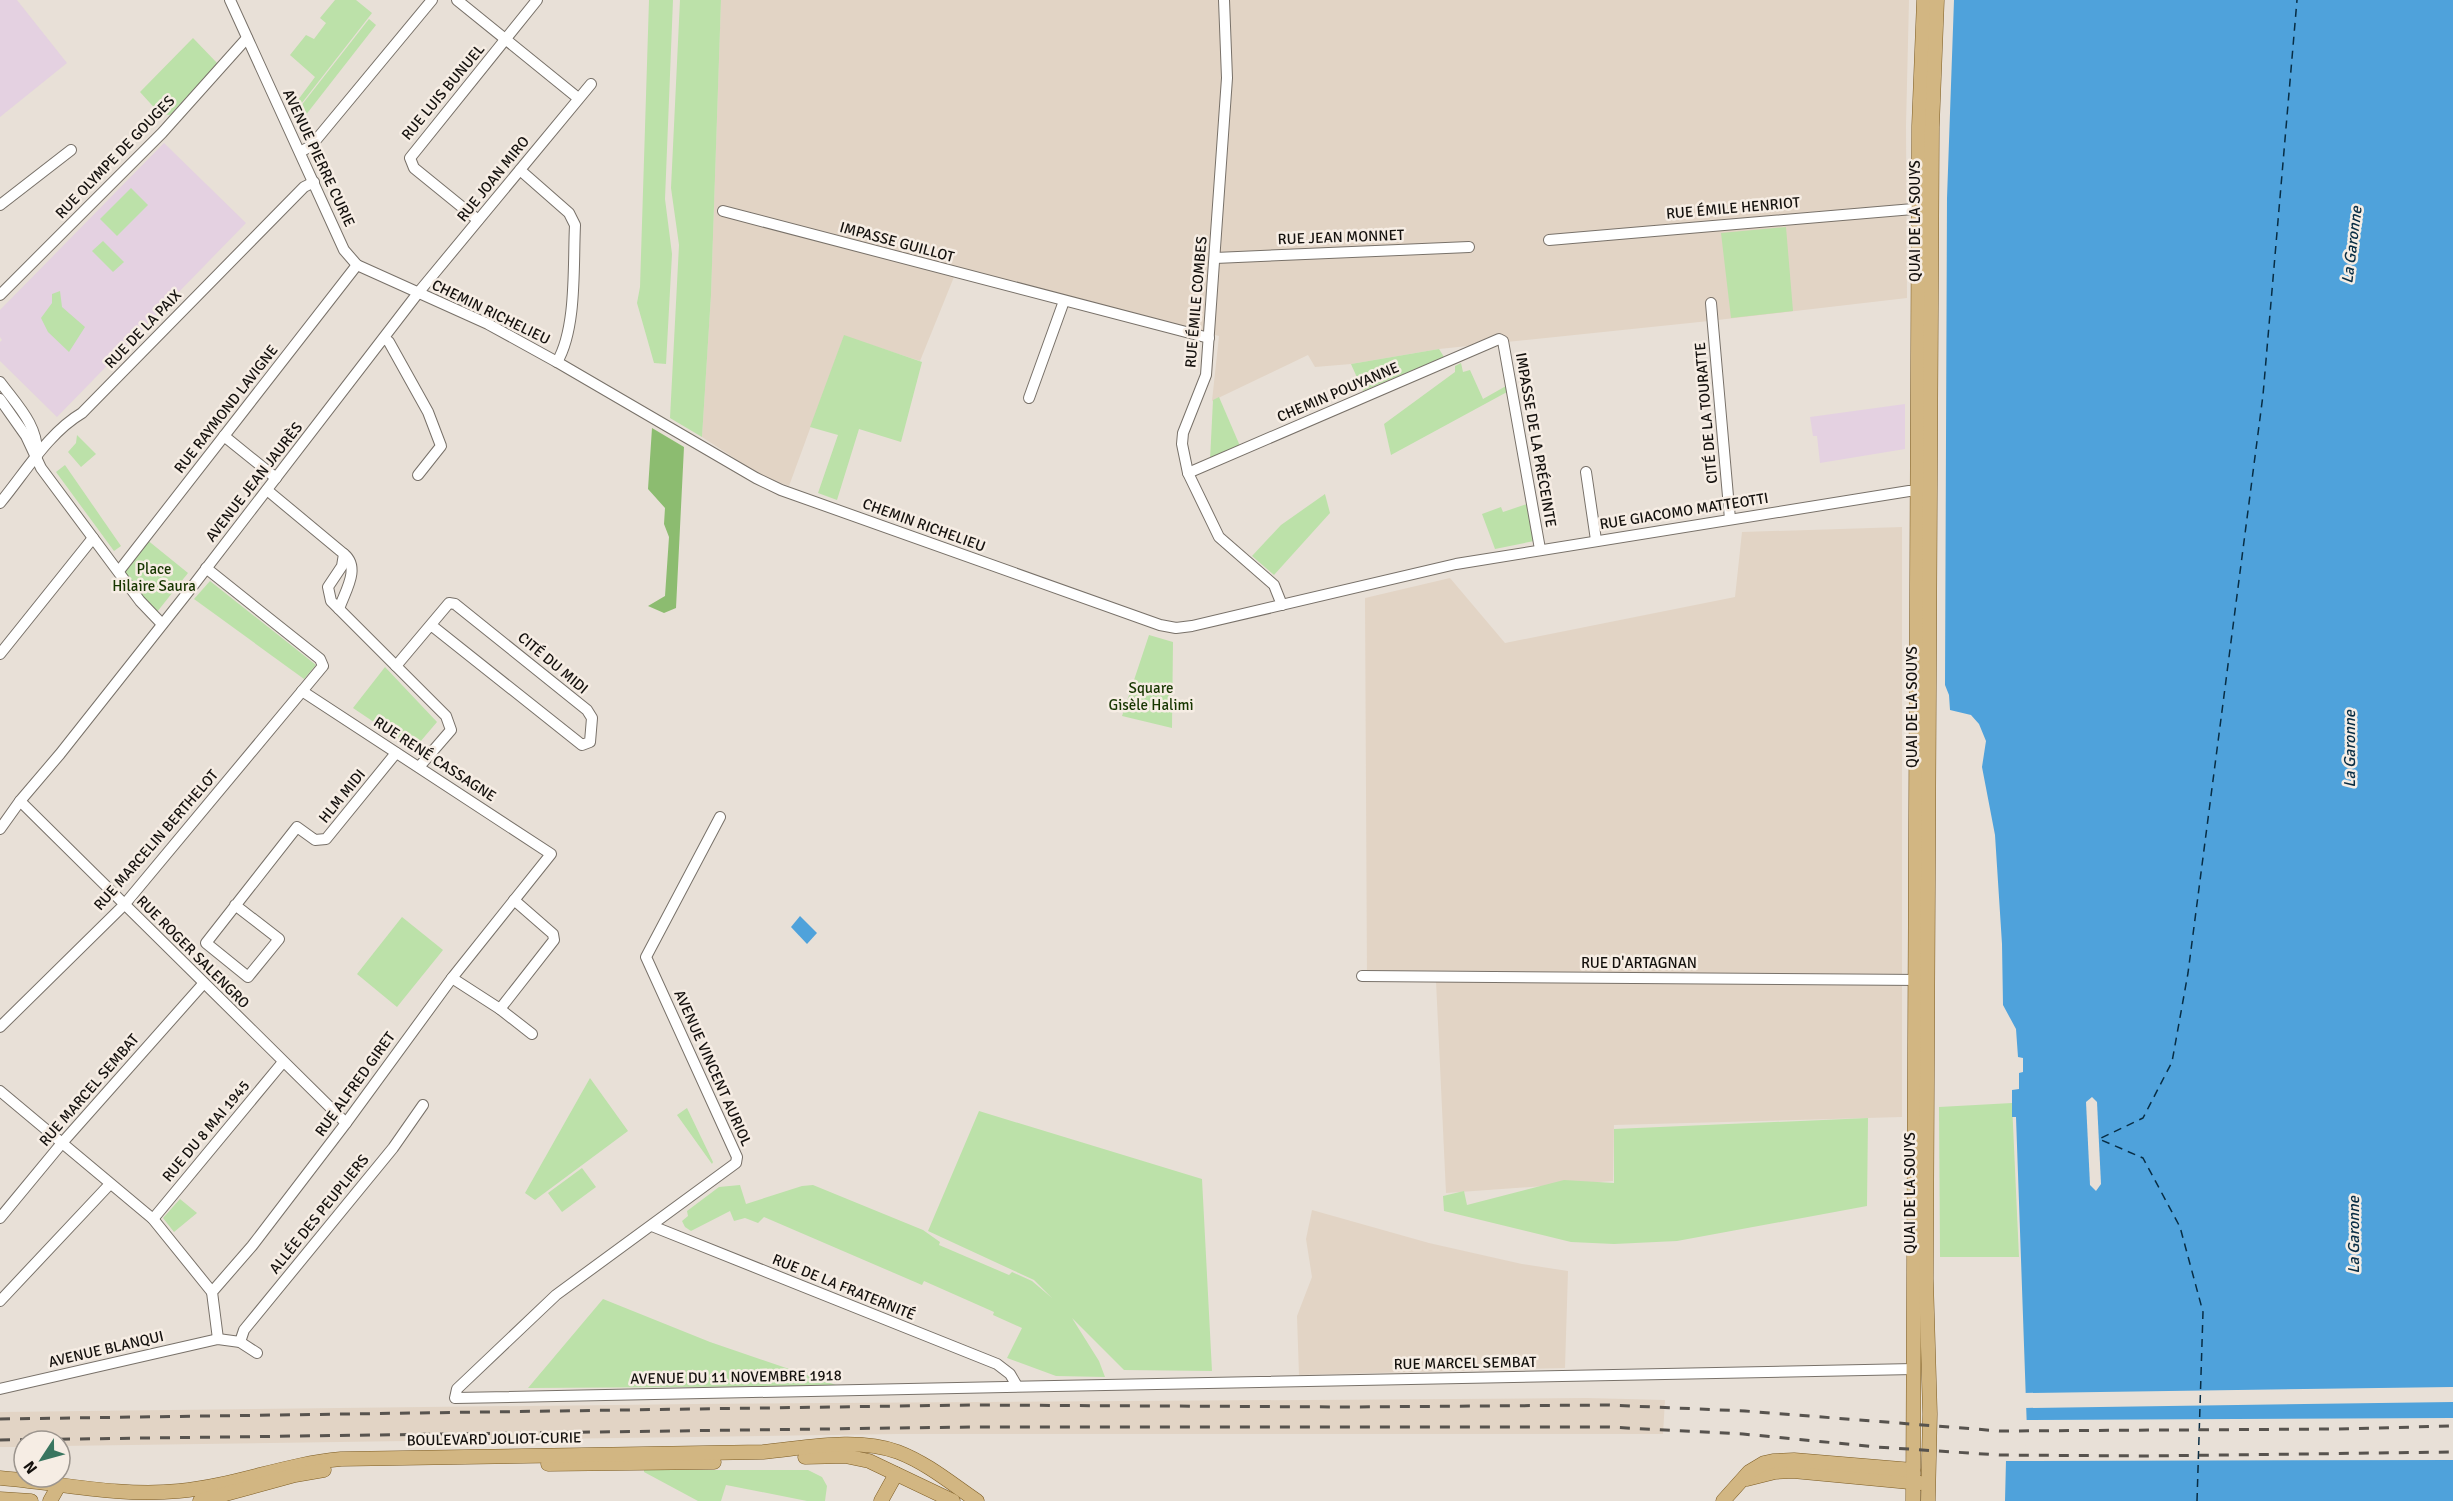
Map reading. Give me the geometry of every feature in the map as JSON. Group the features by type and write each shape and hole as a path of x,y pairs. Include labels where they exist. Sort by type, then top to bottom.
{"main road":[{"name":"QUAI DE LA SOUYS","path":"1918,1478 1930,1414 1922,980 1924,0"},
{"name":"QUAI DE LA SOUYS","path":"1925,208 1937,0"},
{"name":"QUAI DE LA SOUYS","path":"1918,1478 1914,1369 1922,980"},
{"name":"BOULEVARD JOLIOT-CURIE","path":"72,1486 141,1492 178,1491 206,1487 292,1465 341,1459 763,1452 852,1446 885,1449 906,1456 977,1501"},
{"name":"BOULEVARD JOLIOT-CURIE","path":"200,1501 317,1470 367,1467 764,1461 844,1456 869,1461 952,1501"},
{"path":"1723,1501 1755,1468 1764,1463 1782,1460 1918,1478"},
{"path":"881,1501 896,1474 928,1481 971,1501"},
{"path":"1913,1501 1918,1478"},
{"path":"1918,1478 1920,1501"},
{"path":"1918,1478 1928,1501"},
{"path":"0,1499 31,1501"}],"street":[{"name":"AVENUE PIERRE CURIE","path":"230,0 344,250 357,265"},
{"path":"300,152 311,146 432,0"},
{"path":"457,0 579,98"},
{"name":"RUE LUIS BUNUEL","path":"478,220 414,168 410,158 537,0"},
{"name":"RUE ÉMILE COMBES","path":"1224,0 1227,78 1206,375 1183,433 1183,458 1219,537 1274,585 1282,605"},
{"name":"RUE OLYMPE DE GOUGES","path":"0,295 162,133 247,38"},
{"name":"RUE JOAN MIRO","path":"418,293 591,84"},
{"path":"0,205 71,150"},
{"path":"520,170 569,213 575,225 567,341 557,362"},
{"name":"RUE DE LA PAIX","path":"0,503 59,430 82,414 304,187 314,182"},
{"name":"RUE ÉMILE HENRIOT","path":"1549,240 1925,208"},
{"name":"IMPASSE GUILLOT","path":"723,211 1209,338"},
{"name":"RUE JEAN MONNET","path":"1215,258 1469,247"},
{"path":"357,265 418,293"},
{"name":"RUE RAYMOND LAVIGNE","path":"119,572 357,265"},
{"name":"CHEMIN RICHELIEU","path":"418,293 488,324 756,478 781,490 1160,625 1183,628 1456,564"},
{"name":"AVENUE JEAN JAURÈS","path":"0,829 267,490 418,293"},
{"path":"1029,398 1064,301"},
{"name":"CITÉ DE LA TOURATTE","path":"1711,303 1730,519"},
{"path":"384,338 389,342 428,412 441,446 418,475"},
{"name":"CHEMIN POUYANNE","path":"1188,473 1499,339"},
{"name":"IMPASSE DE LA PRÉCEINTE","path":"1499,339 1503,341 1540,549"},
{"path":"0,382 34,430 38,442 37,456"},
{"path":"0,399 37,456 41,468 140,601 162,624"},
{"path":"224,436 276,478"},
{"path":"1586,472 1596,540"},
{"path":"267,490 352,560 354,569 339,609"},
{"name":"RUE GIACOMO MATTEOTTI","path":"1456,564 1730,519 1923,491"},
{"path":"0,654 93,538"},
{"path":"345,554 342,566 328,587 331,601 446,716 451,730 419,767"},
{"name":"RUE MARCELIN BERTHELOT","path":"0,1027 123,905 322,666 322,663 206,568"},
{"name":"CITÉ DU MIDI","path":"396,666 449,603 468,613 587,710 592,718 590,742 582,745 431,625"},
{"name":"RUE RENÉ CASSAGNE","path":"302,691 551,854"},
{"name":"HLM MIDI","path":"235,905 279,939 248,977 206,944 235,905 297,827 315,840 326,839 396,753"},
{"name":"RUE ROGER SALENGRO","path":"20,801 346,1123"},
{"name":"AVENUE VINCENT AURIOL","path":"455,1398 457,1389 556,1295 736,1163 737,1157 646,957 720,817"},
{"name":"RUE ALFRED GIRET","path":"212,1292 252,1246 452,978 551,854"},
{"path":"500,1009 554,940 553,934 514,900"},
{"name":"RUE D'ARTAGNAN","path":"1362,976 1922,980"},
{"path":"452,978 500,1009 532,1034"},
{"name":"RUE MARCEL SEMBAT","path":"0,1218 62,1143 203,984"},
{"name":"RUE DU 8 MAI 1945","path":"153,1219 283,1062"},
{"path":"0,1091 153,1219 212,1292 218,1339 240,1342 257,1353"},
{"name":"ALLÉE DES PEUPLIERS","path":"240,1342 244,1330 393,1148 423,1105"},
{"path":"0,1301 110,1184"},
{"name":"RUE DE LA FRATERNITÉ","path":"652,1226 997,1364 1010,1374 1017,1386"},
{"name":"AVENUE BLANQUI","path":"0,1389 218,1339"},
{"path":"1929,1359 1914,1369 1922,1386 1930,1414"},
{"name":"RUE MARCEL SEMBAT","path":"1017,1386 1914,1369"},
{"name":"AVENUE DU 11 NOVEMBRE 1918","path":"455,1398 1017,1386"}],"shaded area":[{"path":"0,0 17,0 67,63 0,117"},
{"path":"721,0 1909,0 1906,126 1907,298 1439,349 1351,364 1315,367 1308,355 1212,401 1219,336 958,267 920,361 844,336 789,486 762,476 702,437 711,295"},
{"path":"164,143 246,223 57,417 0,361 0,342 2,340 0,310"},
{"path":"1905,404 1905,449 1820,463 1817,436 1813,436 1810,417"},
{"path":"1902,527 1902,1117 1614,1125 1613,1181 1446,1193 1436,981 1367,981 1365,598 1450,578 1505,643 1735,597 1742,532"},
{"path":"1312,1210 1429,1243 1522,1264 1568,1271 1565,1368 1299,1375 1297,1316 1312,1277 1306,1239"},
{"path":"1587,1398 1665,1400 1663,1434 896,1434 72,1446 72,1429 12,1429 12,1447 0,1447 0,1412 694,1404"}],"green space":[{"path":"335,0 356,0 372,13 294,113 292,108 315,77 290,55 306,35 314,39 326,23 320,18"},
{"path":"649,0 673,0 665,199 672,254 666,364 654,363 637,303 640,287"},
{"path":"680,0 721,0 711,295 702,437 670,418 679,245 671,188"},
{"path":"369,19 376,25 305,116 297,111"},
{"path":"193,38 218,64 170,115 160,114 140,92"},
{"path":"131,188 148,205 117,236 100,219"},
{"path":"1786,227 1793,311 1731,318 1721,233"},
{"path":"103,241 124,262 113,272 92,251"},
{"path":"60,291 62,307 85,327 69,352 48,332 41,318 52,303 52,294"},
{"path":"844,335 922,362 901,442 859,429 837,500 818,493 838,435 810,427"},
{"path":"1439,349 1444,357 1363,391 1351,364"},
{"path":"1461,363 1463,372 1470,370 1483,399 1506,386 1507,392 1391,455 1384,424 1455,372 1455,366"},
{"path":"1219,397 1240,446 1210,460 1213,400"},
{"path":"652,428 684,447 676,608 664,613 648,606 665,596 669,537 664,524 665,508 648,489"},
{"path":"77,435 96,454 81,467 68,452 76,443"},
{"path":"65,465 121,546 114,551 56,472"},
{"path":"1325,494 1330,513 1274,575 1252,556 1281,525"},
{"path":"1527,504 1534,541 1495,549 1482,514 1501,507 1503,512"},
{"name":"Place Hilaire Saura","path":"146,539 188,573 157,612 137,595 121,573"},
{"path":"210,581 316,665 304,679 194,599"},
{"name":"Square Gisèle Halimi","path":"1149,635 1173,642 1172,728 1122,716"},
{"path":"385,667 437,722 414,749 353,708"},
{"path":"402,917 443,950 397,1007 357,974"},
{"path":"590,1078 628,1131 535,1200 525,1193"},
{"path":"2012,1103 2019,1257 1940,1257 1939,1107"},
{"path":"687,1108 713,1162 712,1164 677,1115"},
{"path":"979,1111 1202,1179 1212,1371 1124,1370 1072,1318 1099,1361 1105,1377 1056,1376 1007,1358 1022,1328 993,1315 994,1312 924,1281 922,1285 764,1217 758,1223 745,1218 734,1221 730,1211 691,1231 682,1221 688,1216 687,1211 719,1187 740,1185 746,1204 802,1186 813,1185 923,1230 940,1242 939,1245 1009,1275 1012,1272 1032,1281 1052,1298 1034,1280 928,1231"},
{"path":"1868,1118 1867,1206 1677,1241 1614,1244 1571,1242 1444,1211 1443,1196 1464,1191 1467,1205 1564,1180 1614,1183 1614,1129"},
{"path":"582,1168 596,1187 562,1212 548,1193"},
{"path":"180,1199 197,1213 174,1232 163,1218"},
{"path":"603,1299 710,1342 839,1386 528,1388"},
{"path":"644,1470 808,1470 822,1477 827,1486 825,1501 807,1501 726,1485 721,1501 698,1501"}],"water":[{"name":"La Garonne","path":"1954,0 2453,0 2453,1501 2005,1501 2006,1460 2028,1459 2016,1117 2012,1117 2012,1090 2019,1089 2019,1073 2023,1072 2023,1058 2018,1057 2016,1029 2003,1005 2002,944 1995,835 1982,767 1986,741 1979,724 1971,715 1950,710 1949,695 1945,685 1947,198"},
{"path":"800,916 817,933 807,944 791,927"}],"pier":[{"path":"2092,1097 2097,1102 2101,1184 2096,1191 2090,1185 2086,1102"},
{"path":"2453,1387 2453,1402 2025,1408 2024,1393"},
{"path":"2453,1418 2453,1460 2003,1461 2005,1457 2026,1456 2025,1420"}],"ferry route":[{"path":"2197,1501 2203,1312 2180,1227 2143,1158 2099,1139 2143,1118 2172,1062 2188,973 2263,395 2297,0"}],"railway":[{"path":"0,1419 970,1405 1350,1407 1608,1405 1745,1411 2000,1431 2453,1426"},
{"path":"0,1440 970,1427 1608,1427 1743,1434 1877,1447 1999,1455 2149,1456 2453,1452"}]}
